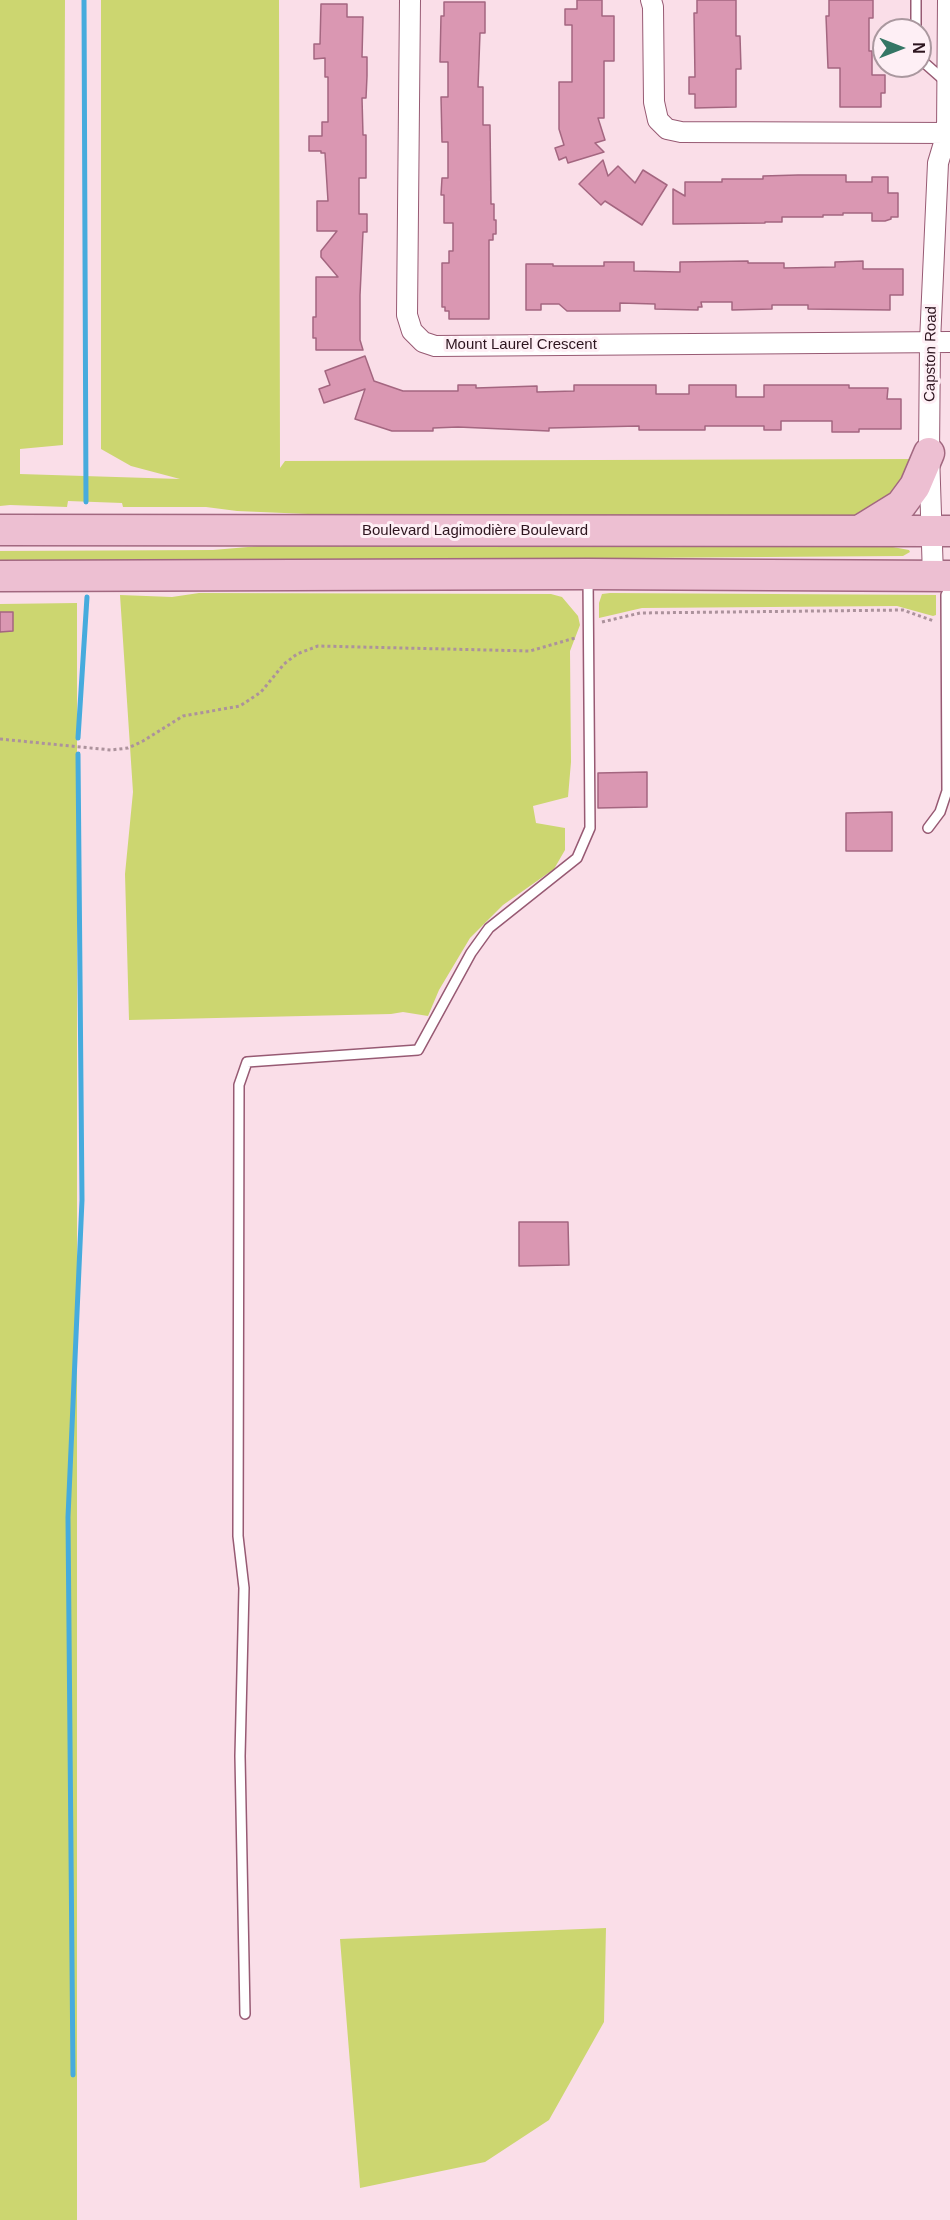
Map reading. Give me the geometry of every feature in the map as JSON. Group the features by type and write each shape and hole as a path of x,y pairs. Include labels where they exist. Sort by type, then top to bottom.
{"main road":[{"path":"858,532 901,505 915,486 929,453"},
{"name":"Boulevard Lagimodière Boulevard","path":"0,530 941,531"},
{"path":"0,576 588,574 945,584"}],"street":[{"name":"Mount Laurel Crescent","path":"410,0 408,315 412,331 423,342 435,346 930,342"},
{"path":"651,0 654,102 658,120 667,129 681,132 949,138"},
{"name":"Capston Road","path":"945,584 941,531 929,453 930,342 938,163 949,138 948,0"},
{"path":"930,342 950,342"}],"lane":[{"path":"916,0 916,18"},
{"path":"932,69 948,83"},
{"path":"245,2014 240,1756 244,1588 238,1536 239,1085 247,1062 418,1050 471,953 489,928 577,858 590,828 588,574"},
{"path":"928,828 940,812 946,791 945,584"}],"path":[{"path":"0,739 111,750 128,748 183,716 240,706 261,692 284,664 306,649 331,646 530,651 574,638 598,623 640,612 903,610 946,625"}],"green space":[{"path":"0,0 65,0 63,445 20,449 20,474 180,479 131,466 101,449 101,0 279,0 280,468 285,461 912,459 908,480 863,516 331,515 237,511 206,507 123,507 122,503 68,501 67,507 0,506"},
{"path":"283,544 882,545 910,552 903,556 629,558 572,564 0,567 0,551 213,550"},
{"path":"199,593 551,594 562,597 578,616 580,625 570,651 571,762 568,797 533,806 536,823 565,828 565,850 554,869 503,905 470,938 439,990 428,1016 403,1012 129,1020 125,874 133,792 120,595 172,597"},
{"path":"602,594 936,595 936,615 897,606 642,608 599,618 599,603"},
{"path":"77,603 77,2220 0,2220 0,604"},
{"path":"606,1928 604,2022 549,2120 485,2162 360,2188 340,1939"}],"building":[{"path":"577,0 602,0 602,16 614,16 614,61 604,61 604,118 598,118 605,140 595,143 604,152 568,163 566,157 559,160 555,148 564,145 559,129 559,82 572,82 572,25 565,25 565,9 577,9"},
{"path":"697,0 736,0 736,36 740,36 741,69 736,69 736,107 695,108 695,94 689,94 689,77 695,77 694,13 697,13"},
{"path":"829,0 873,0 873,18 869,18 869,51 872,51 872,78 885,78 885,93 881,93 881,107 840,107 840,68 828,68 826,16 829,16"},
{"path":"444,2 485,2 485,33 480,33 478,87 483,87 483,125 490,125 491,204 494,204 494,220 496,220 496,234 493,234 493,240 489,240 489,319 449,319 449,311 445,311 445,307 442,307 442,263 449,263 449,251 453,251 453,223 444,223 444,195 441,195 442,178 448,178 448,142 442,142 441,97 448,97 448,62 440,62 441,16 444,16"},
{"path":"321,4 347,4 347,17 363,17 362,57 367,57 366,98 362,98 363,135 366,135 366,178 359,178 359,214 367,214 367,232 363,232 360,295 360,340 363,350 316,350 316,338 313,338 313,317 316,317 316,277 338,277 321,257 321,251 337,231 317,231 317,201 328,201 325,153 309,151 309,136 322,136 322,122 328,122 328,77 325,77 325,58 314,59 314,44 320,44"},
{"path":"603,160 608,176 618,166 635,183 643,170 667,185 642,225 605,201 601,205 579,184"},
{"path":"846,175 846,182 872,182 872,177 888,177 888,193 898,193 898,217 891,217 885,221 872,221 872,213 843,213 843,215 823,215 823,217 782,217 782,222 673,224 673,189 685,196 685,182 722,182 722,179 763,179 763,176"},
{"path":"748,261 748,263 784,263 784,268 835,267 835,262 863,261 863,269 903,269 903,295 890,295 890,310 808,309 808,305 772,305 772,309 732,310 732,302 701,302 702,307 698,307 698,310 655,309 655,304 620,303 620,311 567,311 559,304 541,304 541,310 526,310 526,264 604,266 604,262 634,262 634,271 680,272 680,262"},
{"path":"365,356 374,381 403,391 458,391 458,385 476,385 476,388 537,386 537,392 574,391 574,385 656,385 656,394 689,394 689,385 736,385 736,397 764,397 764,385 849,385 849,388 888,388 887,399 901,399 901,429 859,429 859,432 832,432 832,421 781,421 781,430 764,430 764,426 705,426 705,430 639,430 639,426 549,428 549,431 458,427 433,428 433,431 392,431 355,419 365,389 324,403 319,389 330,385 325,371"},
{"path":"0,612 13,612 13,631 0,632"},
{"path":"647,772 647,807 598,808 598,773"},
{"path":"892,812 892,851 846,851 846,813"},
{"path":"519,1222 568,1222 569,1265 519,1266"}],"waterway":[{"path":"84,0 86,502"},
{"path":"78,738 87,597"},
{"path":"73,2075 68,1517 82,1200 78,754"}]}
